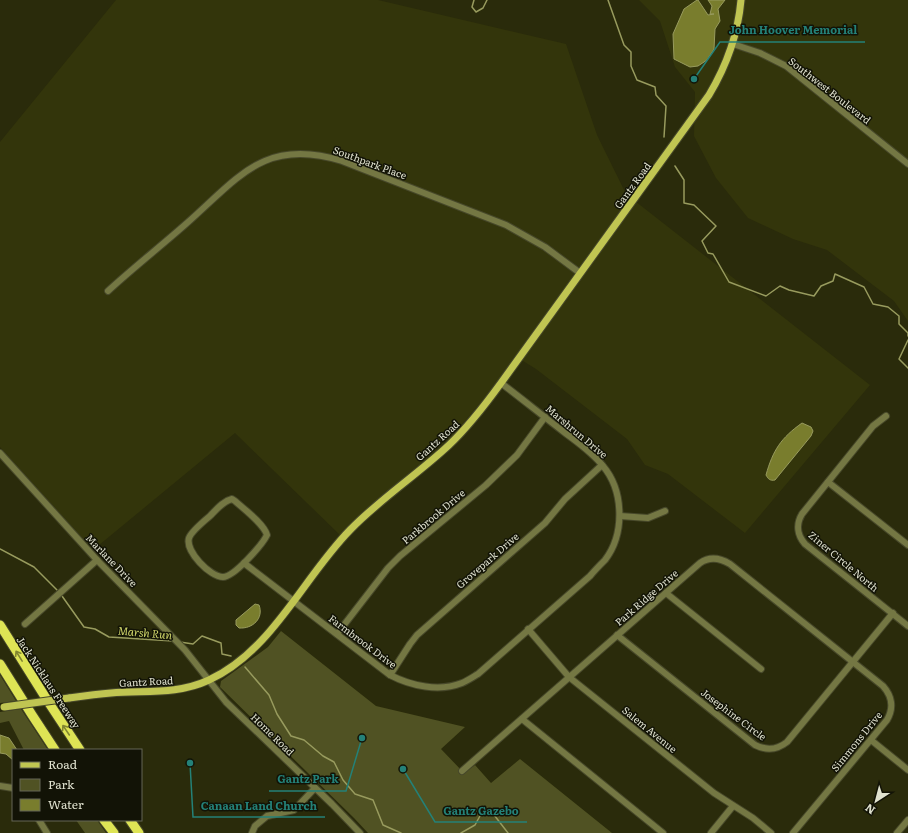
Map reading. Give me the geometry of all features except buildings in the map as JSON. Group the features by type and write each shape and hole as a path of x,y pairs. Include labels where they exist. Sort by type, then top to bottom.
{"highway":[{"name":"Jack Nicklaus Freeway","path":"0,625 79,749"},
{"path":"0,664 54,749"},
{"path":"105,821 114,833"},
{"path":"131,821 139,833"}],"main road":[{"name":"Gantz Road","path":"2,707 110,693 170,691 208,681 250,653 349,531 382,500 458,436 477,415 709,95 733,44 741,0"}],"street":[{"name":"Southwest Boulevard","path":"733,44 760,53 786,66 908,164"},
{"name":"Southpark Place","path":"108,291 243,172 271,158 290,154 306,153 322,155 342,161 506,225 545,247 580,273"},
{"name":"Marshrun Drive","path":"501,383 587,450 602,465 608,473 615,488 620,516 615,541 606,559 590,576 538,620"},
{"name":"Ziner Circle North","path":"886,416 872,426 800,517 798,524 799,535 805,544 908,626"},
{"name":"Parkbrook Drive","path":"337,634 388,568 400,556 486,485 517,455 545,417"},
{"name":"Marlane Drive","path":"0,453 97,560 190,656 208,681"},
{"name":"Grovepark Drive","path":"390,675 417,635 545,523 565,499 602,465"},
{"path":"828,482 908,545"},
{"path":"232,500 235,500 263,528 267,535 244,563 229,575 224,577 218,576 201,564 190,550 188,540 206,519 224,504 232,500"},
{"path":"620,516 648,518 665,511"},
{"name":"Park Ridge Drive","path":"462,771 703,560 712,558 730,564 853,662"},
{"path":"25,624 97,560"},
{"name":"Farmbrook Drive","path":"244,563 390,675 399,680 426,687 446,688 463,683 478,674 538,620"},
{"path":"666,593 762,670"},
{"name":"Josephine Circle","path":"617,635 755,745 766,749 777,748 787,742 893,614"},
{"name":"Salem Avenue","path":"528,629 569,677 714,793 753,818 771,833"},
{"name":"Simmons Drive","path":"793,833 890,716 892,702 889,693 883,686 853,662"},
{"name":"Home Road","path":"208,681 235,712 360,833"},
{"path":"522,719 663,833"},
{"path":"871,740 908,770"},
{"path":"0,786 12,788"},
{"path":"252,833 255,826 267,816 294,810 315,788"},
{"path":"711,833 733,806"},
{"path":"897,833 908,820"},
{"path":"40,821 47,833"}],"shaded area":[{"path":"116,0 378,0 566,44 597,135 626,194 870,385 745,533 668,474 645,465 627,439 536,369 515,356 496,384 455,433 341,536 235,433 93,550 0,447 0,142"},
{"path":"639,0 908,0 908,321 894,301 827,250 793,239 748,218 716,178 694,136 695,92 675,67 660,21"}],"green space":[{"path":"281,631 376,706 465,727 441,749 464,773 475,765 491,783 520,759 612,833 368,833 220,687 221,681 268,647"},
{"path":"0,675 16,701 0,703"},
{"path":"21,709 47,749 23,749 9,721 0,723 0,712"},
{"path":"77,821 98,821 106,833 85,833"}],"water":[{"path":"697,0 708,15 714,14 710,14 712,6 708,0 725,0 718,9 720,21 715,29 714,49 707,60 698,66 690,67 674,59 673,34 684,9"},
{"path":"802,423 811,427 813,431 811,436 775,480 769,479 766,475 772,458 779,445 788,434"},
{"path":"255,604 259,605 259,618 249,627 239,628 236,625 236,620"},
{"path":"0,735 9,738 16,749 12,749 12,759 6,754 0,753"}],"waterway":[{"path":"474,0 472,7 476,12 483,8 487,0"},
{"path":"608,0 624,45 631,52 631,66 637,80 655,87 656,95 666,106 664,137"},
{"path":"675,166 684,180 684,203 694,205 716,226 702,241 708,253 713,254 729,282 766,296 780,286 789,290 814,296 821,286 833,281 835,274 864,287 873,304 888,307 899,316 899,324 908,333 908,336"},
{"path":"908,340 899,359 908,368"},
{"name":"Marsh Run","path":"0,549 34,567 57,590"},
{"name":"Marsh Run","path":"62,596 84,627 95,629 109,637 173,641"},
{"name":"Marsh Run","path":"180,642 193,644 202,636 221,643 222,654 231,656"},
{"name":"Marsh Run","path":"245,667 269,695 277,714 291,736 304,740 323,756 334,762 343,780 355,794 373,800 383,825 401,833"},
{"name":"Marsh Run","path":"461,833 475,825 481,814 491,811 508,833"}],"place":[{"name":"John Hoover Memorial","path":"694,79"},
{"name":"Gantz Park","path":"362,738"},
{"name":"Canaan Land Church","path":"190,763"},
{"name":"Gantz Gazebo","path":"403,769"}]}
